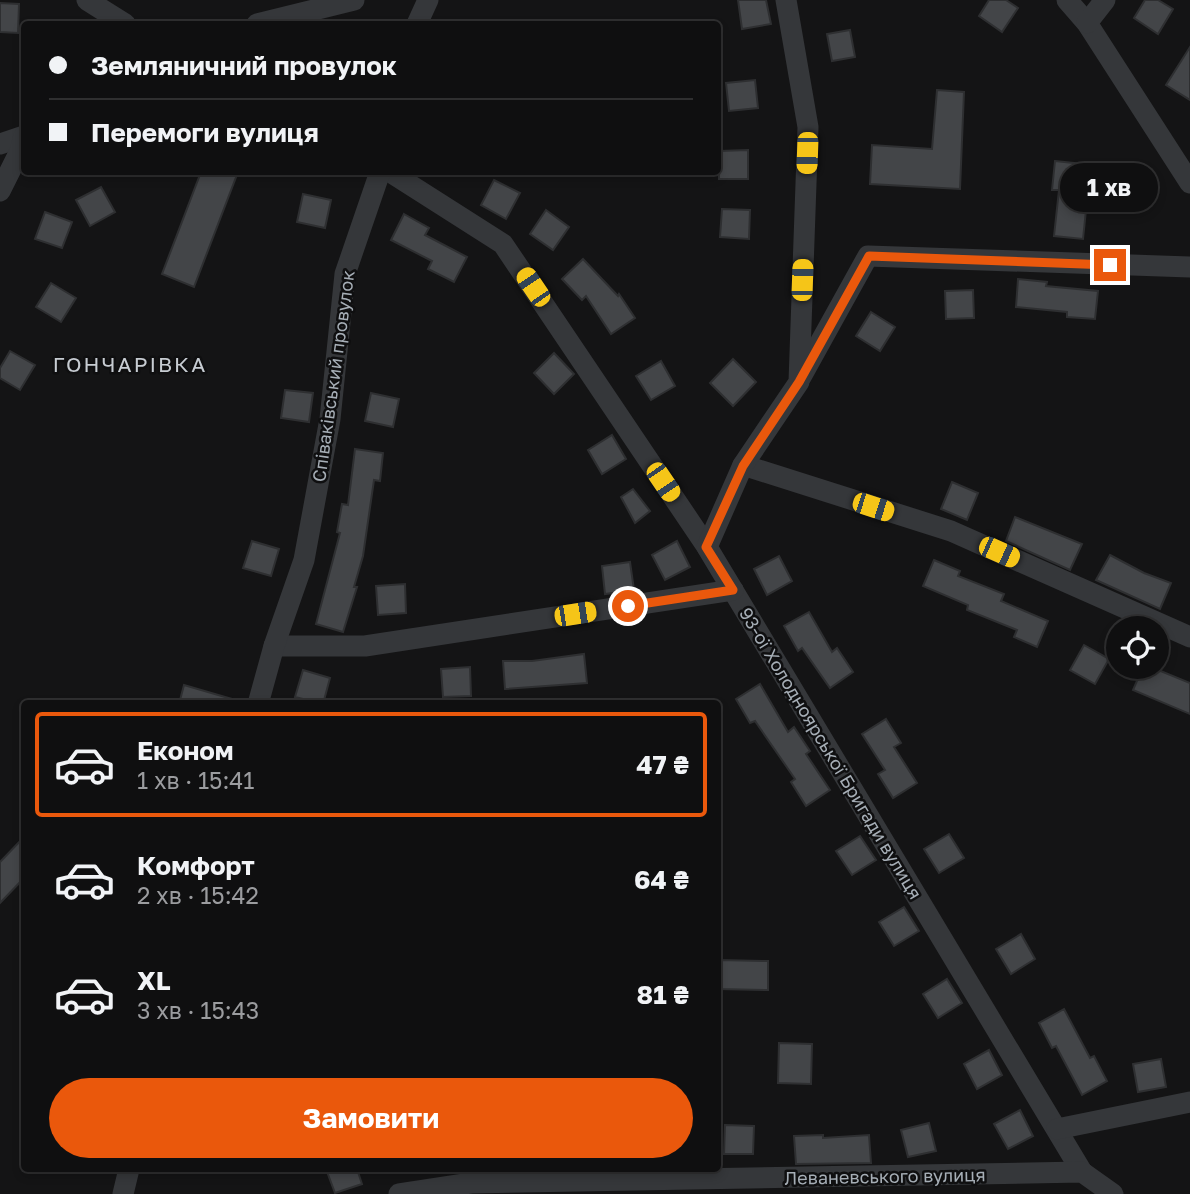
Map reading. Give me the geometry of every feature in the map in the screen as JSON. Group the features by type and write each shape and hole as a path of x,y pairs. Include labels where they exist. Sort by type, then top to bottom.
{"street":[{"path":"87,0 120,21"},
{"path":"269,21 354,0"},
{"path":"419,21 428,0"},
{"path":"786,0 808,127 799,382"},
{"path":"1067,0 1087,23 1190,183"},
{"path":"1087,23 1105,0"},
{"path":"0,144 21,137"},
{"path":"0,191 21,147"},
{"name":"Співаківський провулок","path":"259,700 274,646 304,561 330,419 345,274 379,175"},
{"name":"93-ої Холодноярської Бригади вулиця","path":"395,175 503,244 733,590 1082,1172"},
{"path":"706,547 743,466 799,382 869,256 1190,267"},
{"path":"743,466 951,531 1190,637"},
{"path":"274,646 365,646 733,590"},
{"path":"1057,1129 1190,1102"},
{"path":"123,1194 128,1172"},
{"path":"1082,1172 1113,1194"},
{"name":"Леваневського вулиця","path":"399,1194 471,1183 1082,1172"}],"building":[{"path":"738,0 766,0 771,24 742,29"},
{"path":"989,0 1006,0 1018,8 1002,32 979,16"},
{"path":"1145,0 1158,0 1173,9 1158,34 1134,18"},
{"path":"0,3 19,4 18,33 0,32"},
{"path":"850,30 855,57 832,61 827,34"},
{"path":"1190,47 1190,100 1166,85"},
{"path":"755,80 758,108 729,111 726,83"},
{"path":"937,90 964,92 960,189 870,184 872,145 932,149"},
{"path":"748,150 748,179 719,179 721,151"},
{"path":"1055,161 1083,164 1079,210 1086,210 1083,239 1054,236 1059,190 1052,190"},
{"path":"200,175 237,175 194,287 162,274"},
{"path":"494,180 520,193 506,219 481,205"},
{"path":"101,187 115,212 90,226 76,200"},
{"path":"303,194 331,200 325,228 297,222"},
{"path":"722,209 750,210 749,239 720,237"},
{"path":"546,210 569,227 553,250 530,234"},
{"path":"45,212 72,222 62,248 35,239"},
{"path":"404,214 429,228 425,235 467,257 454,282 428,269 432,261 391,240"},
{"path":"583,259 618,296 619,294 635,318 611,334 586,296 582,300 562,279"},
{"path":"1018,279 1047,282 1046,286 1098,291 1095,319 1067,317 1067,312 1016,307"},
{"path":"51,283 76,298 61,322 36,307"},
{"path":"973,290 974,318 946,319 945,291"},
{"path":"871,312 895,327 880,351 856,336"},
{"path":"10,351 35,365 20,390 0,378 0,368"},
{"path":"554,353 574,374 554,394 534,373"},
{"path":"733,359 756,382 733,406 710,383"},
{"path":"661,361 675,386 651,400 636,376"},
{"path":"285,390 313,393 309,422 281,418"},
{"path":"371,393 399,399 393,427 365,421"},
{"path":"612,435 626,459 602,474 588,450"},
{"path":"355,449 383,453 380,481 374,480 363,556 354,587 357,587 343,632 316,624 340,533 337,532 342,504 348,505"},
{"path":"952,482 978,493 967,520 941,509"},
{"path":"633,489 650,511 635,523 621,497"},
{"path":"1015,517 1082,544 1070,570 1006,541"},
{"path":"252,541 279,549 271,576 243,568"},
{"path":"677,541 690,567 665,580 652,555"},
{"path":"1110,555 1144,573 1171,583 1160,609 1096,580"},
{"path":"779,556 792,581 767,595 754,569"},
{"path":"934,560 960,571 958,576 1004,594 1001,601 1048,621 1037,647 1014,637 1017,630 967,610 968,605 923,586"},
{"path":"630,562 634,590 605,594 602,566"},
{"path":"405,584 406,613 378,615 376,586"},
{"path":"809,612 832,652 837,648 853,672 830,688 802,648 798,651 784,626"},
{"path":"1084,645 1106,657 1106,664 1095,684 1070,670"},
{"path":"584,654 587,683 505,689 503,661 532,661"},
{"path":"470,667 471,696 443,697 441,669"},
{"path":"303,670 330,678 324,700 295,697"},
{"path":"1169,674 1190,683 1190,714 1133,690 1138,679 1169,679"},
{"path":"760,684 788,732 794,727 810,751 806,754 830,790 806,806 791,782 795,779 755,721 750,723 736,699"},
{"path":"184,685 232,699 232,700 180,700"},
{"path":"886,719 901,743 894,747 917,783 893,798 878,774 885,770 862,734"},
{"path":"949,834 964,858 939,873 924,849"},
{"path":"860,836 876,860 852,875 836,851"},
{"path":"21,840 21,881 0,903 0,862"},
{"path":"904,907 919,931 894,946 879,922"},
{"path":"1021,934 1035,959 1011,974 996,949"},
{"path":"721,960 768,961 768,990 721,989"},
{"path":"947,979 962,1003 938,1018 923,994"},
{"path":"1064,1009 1090,1058 1094,1056 1107,1081 1082,1095 1056,1046 1052,1048 1039,1023"},
{"path":"779,1043 812,1044 811,1084 778,1083"},
{"path":"989,1050 1002,1075 977,1089 964,1064"},
{"path":"1161,1059 1166,1087 1138,1092 1133,1064"},
{"path":"1020,1110 1033,1136 1008,1149 994,1124"},
{"path":"929,1123 936,1151 908,1157 901,1130"},
{"path":"725,1125 754,1126 753,1154 724,1154"},
{"path":"823,1135 823,1138 869,1135 871,1163 796,1164 794,1136"},
{"path":"327,1172 358,1172 362,1184 335,1193"}],"district":[{"name":"ГОНЧАРІВКА","path":"130,364"}],"route":[{"path":"628,606 733,590 706,547 743,466 799,382 869,256 1110,265"}]}
